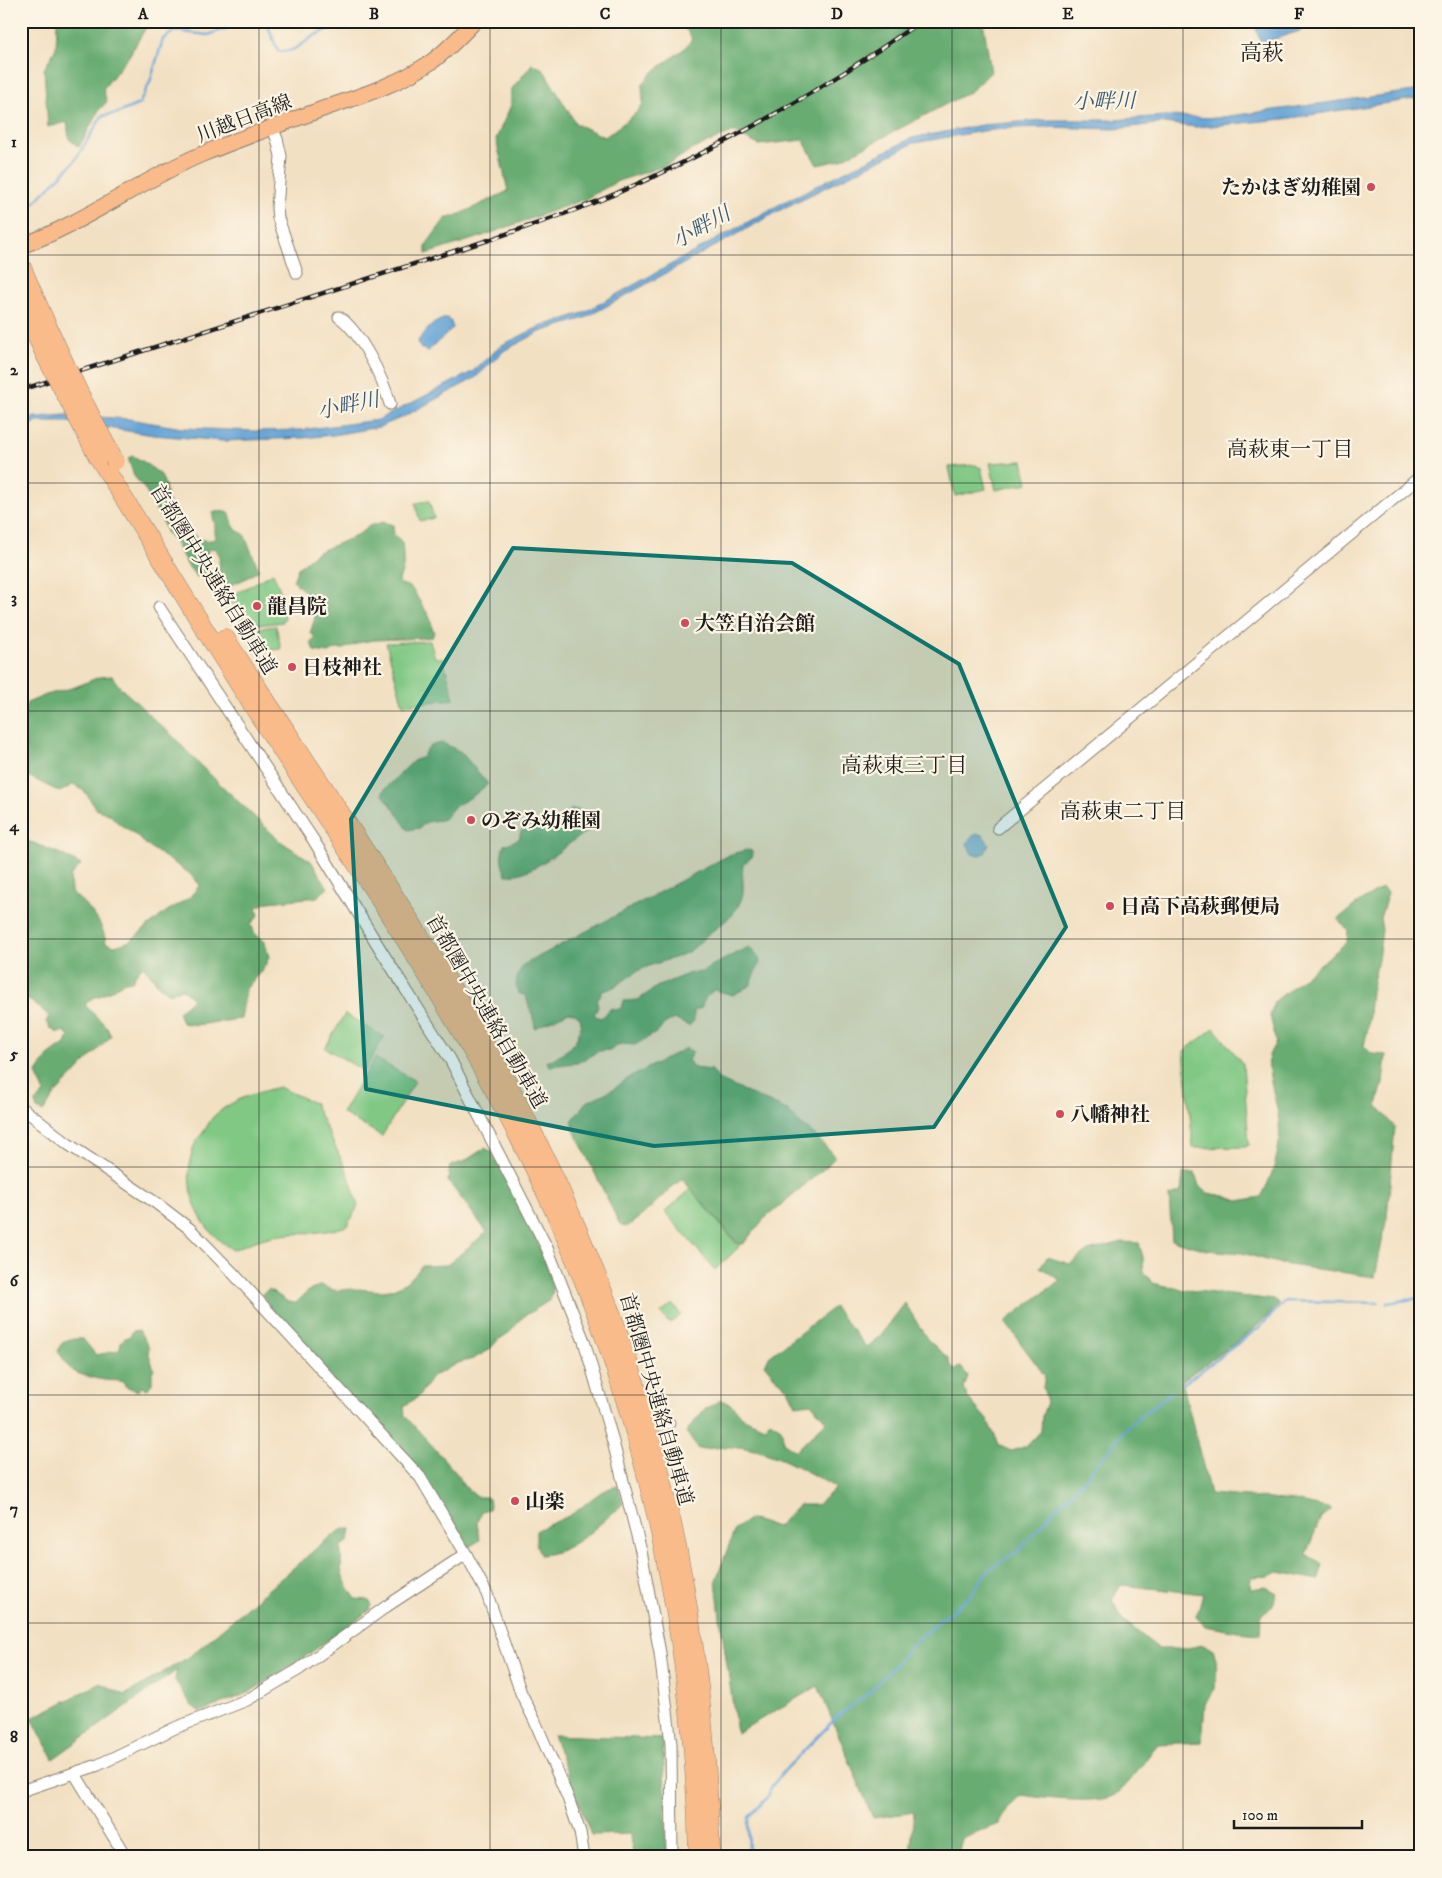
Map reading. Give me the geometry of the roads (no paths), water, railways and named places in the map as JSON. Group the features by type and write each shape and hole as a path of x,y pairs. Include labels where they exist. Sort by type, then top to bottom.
{"highway":[{"name":"首都圏中央連絡自動車道","path":"21,265 107,459 404,910 476,1027 512,1092 576,1227 602,1288 628,1361 659,1471 677,1550 695,1655 703,1723 708,1779 711,1857"},
{"name":"首都圏中央連絡自動車道","path":"21,302 45,355 266,726 324,812 450,1011 534,1168 569,1248 591,1300 615,1373 658,1519 683,1658 695,1784 698,1857"}],"main road":[{"name":"川越日高線","path":"21,246 42,239 198,156 272,126 350,100 410,75 432,62 475,21"}],"street":[{"path":"272,126 281,156 278,218 297,272"},
{"path":"339,317 347,322 372,360 386,388 390,404"},
{"path":"998,828 1421,476"},
{"path":"159,607 314,841 462,1080 547,1248 584,1341 641,1550 660,1654 671,1744 672,1857"},
{"path":"21,1107 68,1144 156,1203 190,1229 420,1477 466,1554 492,1608 521,1693 568,1798 580,1832 584,1857"},
{"path":"656,1426 669,1423"},
{"path":"612,1438 626,1434"},
{"path":"21,1792 75,1774 175,1728 247,1700 298,1670 387,1606 466,1554"},
{"path":"75,1774 126,1857"}],"water":[{"path":"1265,21 1299,21 1303,30 1261,43 1256,29"},
{"path":"1421,90 1421,98 1284,119 1196,127 1164,123 1115,129 1012,128 914,143 786,207 585,318 540,332 505,350 475,378 403,417 379,427 303,438 223,441 154,435 68,422 40,422 21,426 21,418 67,415 129,419 182,428 254,431 301,430 378,420 472,372 502,345 539,327 583,313 784,202 912,138 982,125 1043,120 1114,120 1165,116 1215,118"},
{"path":"448,318 453,328 428,351 420,348 418,341 427,329 434,323"},
{"path":"976,834 983,835 989,844 985,853 979,856 972,854 967,844 970,838"}],"waterway":[{"path":"21,223 30,207 74,162 102,116 118,113 139,104 150,82 163,39 175,31 208,35 240,21"},
{"path":"266,21 278,51 284,52 325,31 361,21"},
{"path":"1387,1303 1421,1298"},
{"path":"1183,1384 1260,1327 1285,1301 1378,1303"},
{"path":"749,1857 749,1817 768,1797 771,1787 787,1768 839,1715 868,1694 921,1636 970,1596 992,1567 1020,1550 1053,1511 1086,1478 1129,1425 1171,1393"}],"railway":[{"path":"21,390 495,238 600,200 655,176 734,137 848,70 921,21"}],"place":[{"name":"たかはぎ幼稚園","path":"1371,187"},
{"name":"龍昌院","path":"257,606"},
{"name":"大笠自治会館","path":"685,623"},
{"name":"日枝神社","path":"292,667"},
{"name":"のぞみ幼稚園","path":"471,820"},
{"name":"日高下高萩郵便局","path":"1110,906"},
{"name":"八幡神社","path":"1060,1114"},
{"name":"山楽","path":"515,1501"}],"district":[{"name":"高萩","path":"1262,52"},
{"name":"高萩東一丁目","path":"1290,449"},
{"name":"高萩東三丁目","path":"904,765"},
{"name":"高萩東二丁目","path":"1123,811"}],"water label":[{"name":"小畔川","path":"1104,101"},
{"name":"小畔川","path":"701,227"},
{"name":"小畔川","path":"348,405"}]}
